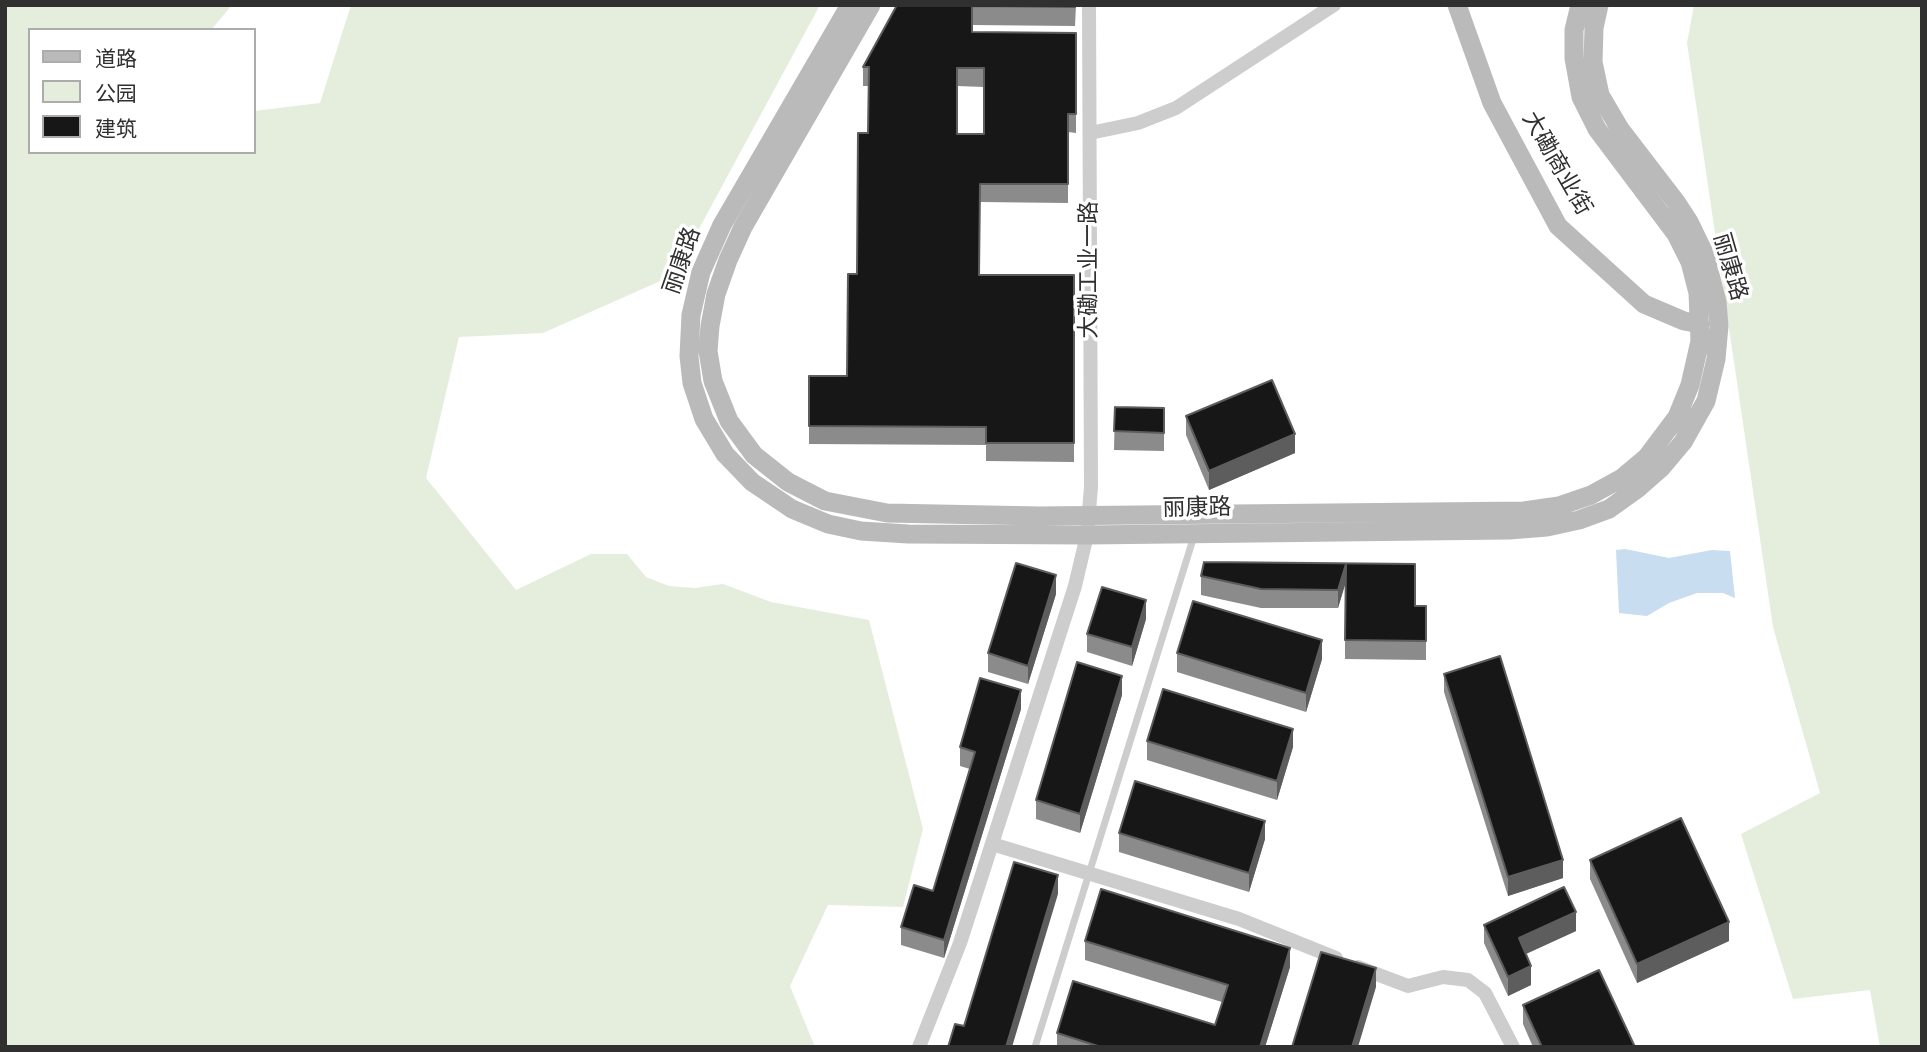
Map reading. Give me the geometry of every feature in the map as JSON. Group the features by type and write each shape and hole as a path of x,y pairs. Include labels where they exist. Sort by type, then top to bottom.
{"street":[{"name":"丽康路","path":"850,5 722,225 701,272 691,315 689,356 692,383 704,419 724,454 752,482 792,509 828,524 861,531 908,534 1088,525 1505,513 1542,509 1576,501 1608,487 1635,469 1664,438 1677,417 1698,357 1700,324 1694,277 1680,240 1602,136 1581,97 1573,58 1574,30 1580,5"},
{"name":"丽康路","path":"871,5 743,227 727,260 715,300 708,351 710,371 729,421 754,455 788,482 825,501 867,510 909,514 1195,534 1509,530 1555,526 1595,515 1623,499 1652,477 1683,442 1706,401 1713,374 1718,326 1715,291 1704,255 1683,212 1620,129 1600,95 1592,62 1594,28 1599,5"},
{"name":"大磡工业一路","path":"919,1047 960,943 1075,586 1088,525 1089,5"},
{"path":"1090,133 1138,123 1176,108 1334,5"},
{"name":"大磡商业街","path":"1457,5 1492,103 1558,226 1644,304 1684,321 1700,324"},
{"path":"992,844 1239,919 1408,986 1443,977 1468,980 1485,993 1513,1047"}],"lane":[{"path":"1035,1047 1195,534"}],"green space":[{"path":"5,5 232,5 213,28 28,28 28,154 256,154 256,111 320,103 351,5 820,5 674,275 543,333 459,337 426,478 516,590 591,554 627,554 646,577 669,586 695,588 723,584 771,602 869,620 923,829 903,907 828,905 790,986 815,1047 5,1047"},
{"path":"1694,5 1922,5 1922,1047 1880,1047 1870,990 1793,999 1741,834 1820,793 1773,627 1687,43"}],"water":[{"path":"1625,549 1669,558 1712,550 1730,551 1735,598 1723,593 1697,593 1669,603 1647,616 1619,613 1616,550"}],"building":[{"path":"897,5 1075,5 972,6 972,32 1076,33 1076,114 1068,114 1068,184 980,184 979,275 1074,275 1074,443 986,443 986,427 809,426 809,376 847,376 848,274 857,274 858,133 868,133 869,67 863,67","holes":["957,68 984,68 984,134 957,134"]},
{"path":"1272,380 1295,434 1209,471 1186,416"},
{"path":"1115,407 1164,408 1164,433 1114,431"},
{"path":"1204,562 1415,564 1415,606 1426,606 1426,641 1345,640 1346,564 1338,590 1261,589 1201,576"},
{"path":"1016,563 1056,575 1028,666 988,653"},
{"path":"1102,587 1146,600 1132,647 1087,634"},
{"path":"1193,601 1322,640 1306,693 1177,653"},
{"path":"1500,656 1563,860 1508,877 1444,674"},
{"path":"1077,662 1122,676 1080,814 1036,800"},
{"path":"980,678 1021,690 944,940 901,927 914,885 933,891 975,752 960,747"},
{"path":"1163,689 1293,729 1277,781 1147,741"},
{"path":"1135,781 1265,821 1249,873 1119,833"},
{"path":"1681,818 1729,922 1637,964 1590,860"},
{"path":"1014,862 1058,875 1006,1047 948,1047 955,1024 964,1026"},
{"path":"1564,887 1576,912 1519,938 1531,966 1508,977 1484,925"},
{"path":"1101,889 1290,948 1260,1047 1101,1047 1057,1033 1073,981 1215,1025 1228,985 1085,941"},
{"path":"1321,952 1376,968 1352,1047 1292,1047"},
{"path":"1599,970 1635,1047 1542,1047 1523,1005"}]}
